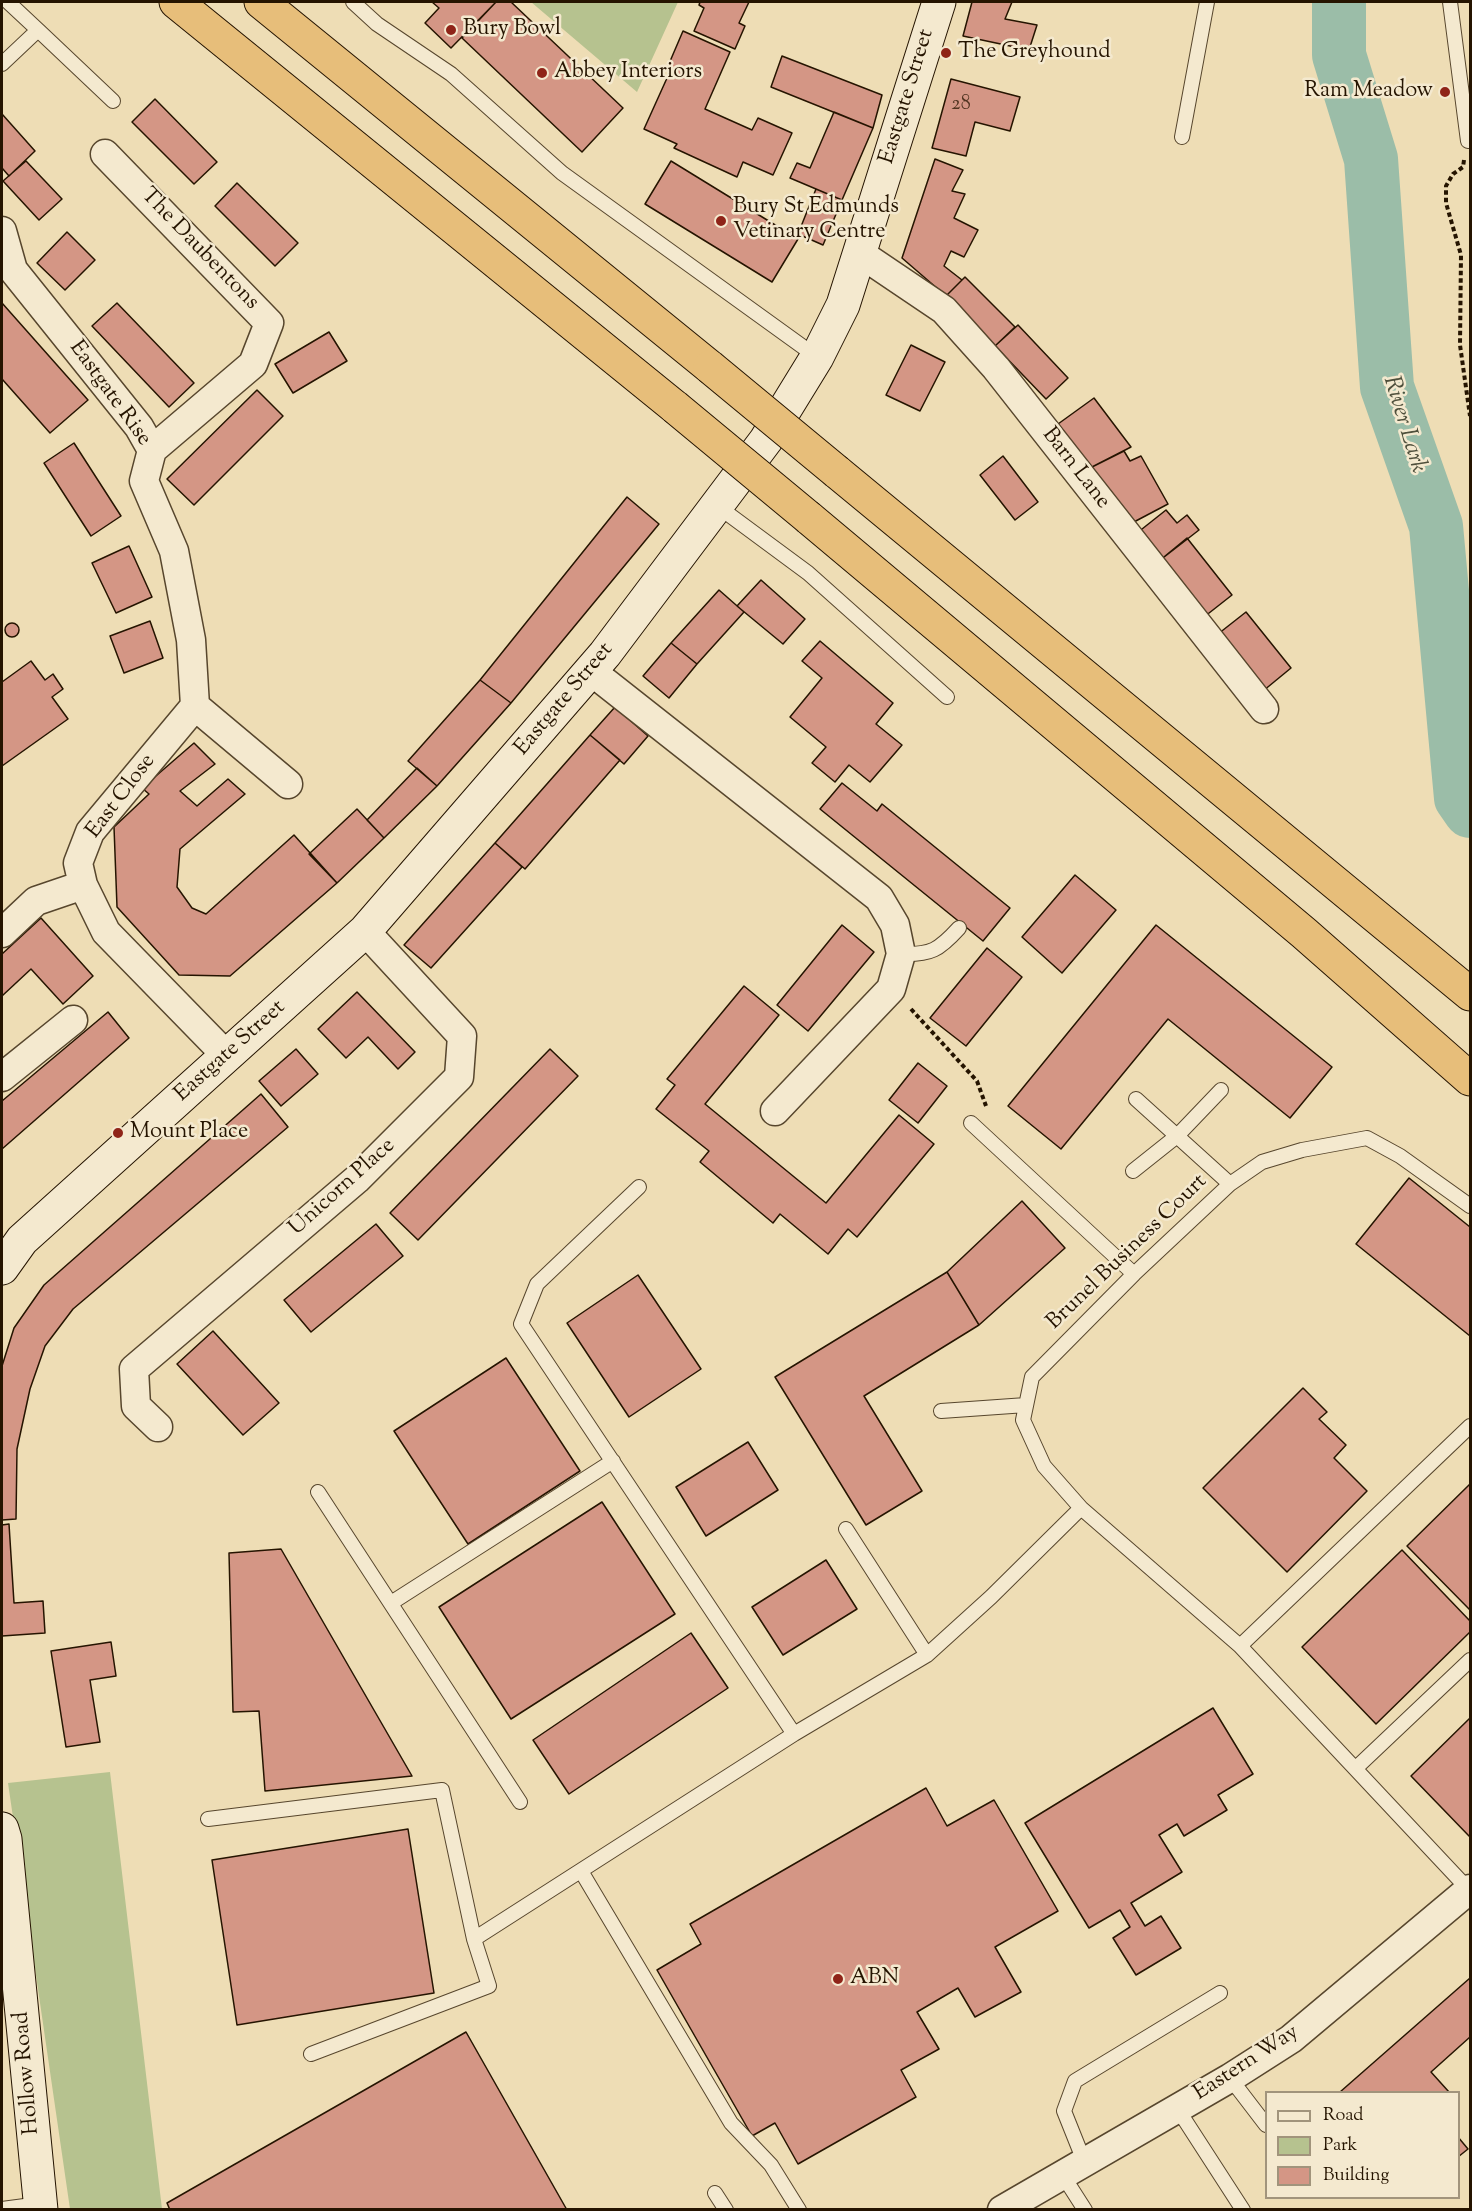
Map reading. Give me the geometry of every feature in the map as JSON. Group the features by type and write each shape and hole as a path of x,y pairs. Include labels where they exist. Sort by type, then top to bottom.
{"highway":[{"path":"176,2 809,518 1304,933 1470,1079"},
{"path":"261,2 710,367 1470,994"}],"street":[{"name":"Eastgate Street","path":"2,1268 12,1238 227,1056 365,931 591,671 765,440 817,357 843,305 939,2"},
{"name":"The Daubentons","path":"105,154 269,323 253,364 152,450"},
{"name":"Eastgate Rise","path":"2,231 13,270 139,427 152,450 144,481 174,551 191,640 195,706"},
{"name":"Barn Lane","path":"861,254 944,310 996,368 1264,709"},
{"path":"591,671 879,898 895,925 901,954 891,989 775,1111"},
{"path":"195,706 288,784"},
{"name":"East Close","path":"195,706 90,832 78,863 83,885 106,932 227,1056"},
{"path":"2,933 36,902 83,885"},
{"name":"Unicorn Place","path":"158,1427 136,1406 134,1369 357,1179 459,1077 462,1036 365,931"},
{"path":"2,1077 73,1020"},
{"name":"Hollow Road","path":"2,1829 5,1839 41,2207"},
{"name":"Eastern Way","path":"1002,2210 1230,2078 1291,2039 1470,1890"}],"lane":[{"path":"8,2 113,102"},
{"path":"353,2 378,24 451,74 562,173 817,357"},
{"path":"1182,137 1207,2"},
{"path":"1450,2 1465,70 1469,140"},
{"path":"2,64 38,30"},
{"path":"715,505 808,573 947,697"},
{"path":"901,954 925,954 943,945 959,928"},
{"path":"1133,1170 1177,1136 1221,1090"},
{"path":"1136,1099 1230,1184"},
{"path":"971,1123 1134,1274"},
{"name":"Brunel Business Court","path":"1470,1206 1400,1156 1367,1138 1302,1150 1262,1162 1230,1184 1134,1274 1032,1377 1023,1420 1044,1466 1081,1508 1240,1646 1470,1890"},
{"path":"639,1187 537,1284 521,1324 794,1734"},
{"path":"941,1411 1026,1405"},
{"path":"1240,1646 1470,1426"},
{"path":"391,1603 613,1461"},
{"path":"318,1492 520,1802"},
{"path":"474,1939 794,1734 927,1655 991,1597 1081,1508"},
{"path":"846,1529 927,1655"},
{"path":"1356,1768 1470,1660"},
{"path":"208,1819 442,1790 474,1939 489,1986 311,2054"},
{"path":"581,1871 731,2123 771,2165 799,2210"},
{"path":"1085,2210 1073,2168 1064,2111 1075,2081 1220,1993"},
{"path":"1230,2078 1265,2124"},
{"path":"1177,2108 1243,2210"},
{"path":"715,2193 726,2210"},
{"path":"2,2209 41,2207"}],"path":[{"path":"1469,140 1463,167 1453,174 1446,186 1446,203 1461,255 1460,345 1470,416"},
{"path":"891,989 977,1081 987,1108"}],"green space":[{"path":"531,2 678,2 637,92"},
{"path":"110,1772 162,2209 70,2209 8,1783"}],"building":[{"name":"Bury Bowl","path":"432,2 496,2 451,48 425,23 439,8"},
{"name":"Abbey Interiors","path":"496,2 511,2 623,108 582,152 462,38"},
{"path":"700,2 749,2 739,23 745,26 735,49 694,31 704,8 699,5"},
{"path":"972,2 1012,2 1005,19 1037,25 1029,50 963,36"},
{"path":"683,31 730,52 705,109 752,130 758,118 792,133 773,175 743,162 737,177 674,148 677,144 644,129 672,67 668,66"},
{"path":"782,56 882,95 873,128 771,87"},
{"path":"951,79 1020,97 1010,131 975,122 966,156 932,148"},
{"path":"155,99 217,162 194,184 132,122"},
{"path":"834,112 873,128 842,200 790,178 797,163 810,168"},
{"path":"2,114 35,151 9,176 2,168"},
{"path":"935,159 963,170 952,191 965,194 954,218 978,230 964,257 951,251 944,266 962,280 946,296 902,258"},
{"path":"26,161 62,199 39,220 3,181"},
{"name":"Bury St Edmunds Vetinary Centre","path":"671,161 798,239 772,282 645,204"},
{"path":"237,183 298,243 275,266 215,206"},
{"path":"816,189 842,200 823,245 798,234"},
{"path":"67,232 95,260 65,290 37,263"},
{"path":"965,277 1015,327 995,346 946,296"},
{"path":"2,303 88,400 50,433 2,379"},
{"path":"117,303 194,383 169,407 92,326"},
{"path":"1018,325 1068,378 1046,399 995,346"},
{"path":"329,332 347,361 293,393 275,364"},
{"path":"911,345 945,362 920,411 886,395"},
{"path":"257,390 283,416 194,505 167,479"},
{"path":"1094,398 1131,447 1090,468 1058,424"},
{"path":"74,443 121,516 91,536 44,463"},
{"path":"1124,451 1130,461 1141,456 1168,504 1132,523 1090,468"},
{"path":"1003,456 1038,502 1015,520 980,475"},
{"path":"627,497 659,524 511,703 480,680"},
{"path":"1166,510 1177,523 1187,515 1199,530 1159,561 1137,533"},
{"path":"1187,538 1232,595 1204,617 1159,561"},
{"path":"129,546 152,597 116,613 92,563"},
{"path":"761,580 805,619 783,644 737,606"},
{"path":"719,590 744,612 697,664 671,643"},
{"path":"1246,612 1291,668 1263,691 1218,634"},
{"path":"150,621 163,658 124,673 110,636"},
{"path":"12,623 17,625 19,630 17,635 12,637 7,635 5,630 7,625"},
{"path":"820,641 893,703 876,724 902,745 870,782 849,765 835,782 812,763 826,747 790,717 822,678 802,661"},
{"path":"671,643 697,664 669,698 643,676"},
{"path":"31,661 45,680 53,674 63,689 52,697 68,719 2,766 2,682"},
{"path":"480,680 511,703 437,786 408,761"},
{"path":"615,707 648,736 624,764 590,735"},
{"path":"590,735 620,760 525,869 495,843"},
{"path":"194,743 215,764 180,791 197,806 228,779 245,794 180,849 177,887 192,908 206,914 294,835 337,883 230,976 179,975 117,907 114,827 149,794 142,788"},
{"path":"417,768 437,786 384,838 367,820"},
{"path":"842,783 877,811 882,804 1010,908 983,941 820,809"},
{"path":"357,809 384,838 337,883 309,854"},
{"path":"495,843 522,867 431,968 404,945"},
{"path":"1075,875 1116,910 1062,973 1022,937"},
{"path":"41,918 93,976 63,1004 31,969 2,996 2,954"},
{"path":"842,925 874,952 808,1031 777,1005"},
{"path":"1156,925 1332,1067 1290,1118 1168,1019 1061,1149 1008,1106"},
{"path":"987,948 1022,977 966,1046 930,1018"},
{"path":"744,986 779,1015 705,1104 826,1203 899,1115 934,1144 857,1237 848,1229 828,1254 780,1214 773,1223 700,1162 709,1151 656,1109 675,1085 667,1079"},
{"path":"357,992 415,1052 398,1069 368,1037 346,1058 318,1029"},
{"path":"108,1012 129,1038 2,1149 2,1101"},
{"path":"296,1049 318,1074 281,1106 259,1081"},
{"path":"550,1049 578,1076 418,1240 390,1213"},
{"path":"918,1063 947,1086 918,1123 889,1100"},
{"path":"261,1094 288,1127 73,1309 45,1346 30,1389 17,1449 16,1519 2,1520 2,1366 14,1328 44,1285"},
{"path":"1409,1178 1470,1227 1470,1336 1356,1244"},
{"path":"1022,1201 1065,1248 979,1325 947,1272"},
{"path":"376,1224 403,1256 311,1332 284,1300"},
{"path":"947,1272 979,1325 864,1396 922,1491 866,1525 775,1377"},
{"path":"638,1275 701,1369 629,1417 567,1323"},
{"path":"213,1331 279,1403 243,1435 177,1364"},
{"path":"506,1358 580,1471 468,1544 394,1431"},
{"path":"1303,1388 1327,1412 1319,1419 1346,1445 1334,1458 1367,1491 1287,1572 1203,1488"},
{"path":"748,1442 778,1490 706,1536 676,1487"},
{"path":"1470,1484 1470,1610 1407,1546"},
{"path":"602,1502 675,1614 511,1719 439,1607"},
{"path":"9,1524 14,1603 43,1601 45,1633 2,1636 2,1525"},
{"path":"281,1549 412,1776 265,1791 259,1711 233,1712 229,1553"},
{"path":"1402,1550 1470,1621 1470,1632 1376,1724 1302,1647"},
{"path":"826,1560 857,1609 783,1655 752,1607"},
{"path":"691,1633 728,1688 569,1794 533,1740"},
{"path":"111,1642 116,1676 90,1680 100,1742 66,1747 51,1651"},
{"path":"1213,1708 1253,1774 1218,1795 1227,1810 1184,1836 1177,1824 1159,1835 1182,1872 1131,1903 1145,1926 1161,1916 1181,1948 1136,1975 1113,1938 1130,1927 1120,1910 1089,1928 1025,1823"},
{"path":"1470,1718 1470,1835 1469,1836 1411,1776"},
{"name":"ABN","path":"926,1788 947,1826 994,1800 1058,1911 995,1947 1021,1992 975,2017 958,1988 917,2012 939,2049 901,2070 916,2097 798,2164 775,2123 752,2136 657,1970 701,1944 690,1924"},
{"path":"408,1829 434,1993 237,2025 212,1860"},
{"path":"1470,1978 1470,2037 1431,2072 1448,2091 1341,2091"},
{"path":"466,2032 567,2210 170,2210 167,2203"},
{"path":"1460,2139 1468,2149 1460,2155"}],"waterway":[{"name":"River Lark","path":"1339,2 1339,55 1371,159 1387,387 1436,526 1461,798 1470,811"}],"place":[{"name":"Bury Bowl","path":"451,30"},
{"name":"The Greyhound","path":"946,53"},
{"name":"Abbey Interiors","path":"542,73"},
{"name":"Ram Meadow","path":"1445,92"},
{"name":"Bury St Edmunds Vetinary Centre","path":"721,221"},
{"name":"Mount Place","path":"118,1133"},
{"name":"ABN","path":"838,1979"}]}
